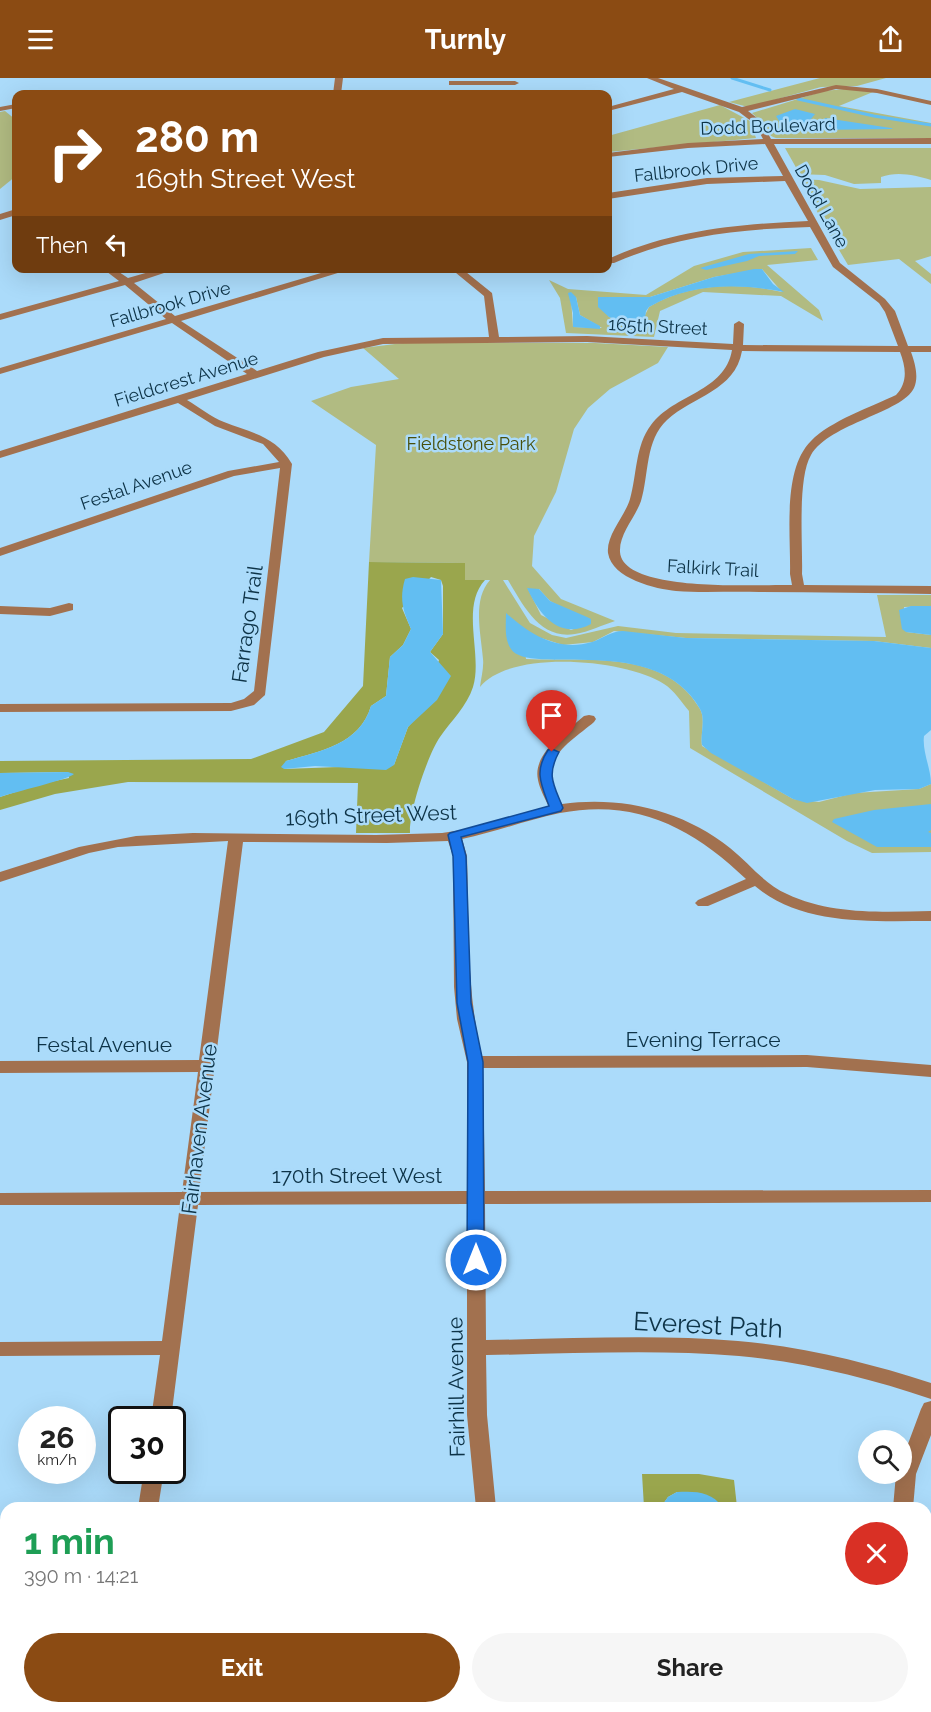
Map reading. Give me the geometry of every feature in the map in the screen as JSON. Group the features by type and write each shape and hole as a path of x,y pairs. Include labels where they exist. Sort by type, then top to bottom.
{"street":[{"name":"Dodd Lane","path":"651,78 742,110 758,123 811,224 836,265 890,310 912,375 909,387 900,397 831,431 816,442 802,464 798,478 796,574 799,590"},
{"path":"452,81 515,83"},
{"path":"742,110 836,87 861,88 931,103"},
{"path":"612,108 683,89"},
{"path":"908,98 931,91"},
{"name":"Dodd Boulevard","path":"612,155 687,146 768,141 931,141"},
{"name":"Fallbrook Drive","path":"612,195 707,181 788,178"},
{"path":"612,261 642,247 688,234 741,227 811,224"},
{"path":"114,273 172,321 256,375"},
{"path":"0,317 157,273"},
{"name":"Fallbrook Drive","path":"0,371 333,273"},
{"path":"460,273 489,295 494,339"},
{"path":"737,348 739,324"},
{"name":"165th Street","path":"383,341 612,340 800,350 931,349"},
{"name":"Fieldcrest Avenue","path":"0,455 336,350 383,341"},
{"name":"Falkirk Trail","path":"737,348 734,365 725,377 670,411 655,426 646,445 636,498 614,545 615,557 630,572 657,584 692,588 931,590"},
{"path":"179,399 219,423 263,440 280,454 286,464"},
{"name":"Festal Avenue","path":"0,552 232,473 257,467 286,464"},
{"name":"Farrago Trail","path":"0,708 231,707 254,699 261,689 286,464"},
{"path":"0,610 50,612 69,607"},
{"path":"556,808 544,777 546,765 552,752 589,718"},
{"name":"169th Street West","path":"0,877 107,844 163,839 414,838 454,835 556,808 610,805 672,819 696,831 725,851 756,880 778,896 836,913 931,916"},
{"name":"Fairhill Avenue","path":"454,835 460,856 464,1008 475,1062 476,1348 480,1468 485,1502"},
{"name":"Fairhaven Avenue","path":"163,1406 236,839"},
{"path":"703,903 756,880"},
{"name":"Evening Terrace","path":"475,1062 807,1061 931,1071"},
{"name":"Festal Avenue","path":"0,1067 207,1066"},
{"name":"170th Street West","path":"0,1199 931,1196"},
{"name":"Everest Path","path":"476,1348 669,1346 740,1349 842,1365 931,1391"},
{"path":"0,1349 170,1348"},
{"path":"904,1502 906,1474 931,1409"},
{"path":"149,1502 152,1484"}],"green space":[{"path":"820,78 886,78 857,86 821,87 748,107 729,102"},
{"path":"844,89 873,92 839,106 931,123 931,138 776,138 769,134 752,113 824,91"},
{"path":"720,105 750,121 756,138 612,152 612,135"},
{"path":"5,111 12,117 12,179 0,189 0,112"},
{"path":"785,148 931,148 931,180 912,175 893,174 881,177 881,183 854,184 825,175 797,174 798,171"},
{"path":"800,179 819,180 860,189 931,187 931,256 915,261 931,274 931,284 899,259 848,265 826,228 827,221 821,219"},
{"path":"811,248 818,260 767,265 819,310 823,321 781,296 703,292 660,311 654,337 566,333 560,298 549,280 568,289 646,295 694,266 743,252","holes":["762,269 782,292 731,286 680,293 649,307 639,327 609,317 599,297 650,297 714,277","576,297 580,315 602,328 573,327 571,298"]},
{"name":"Fieldstone Park","path":"403,343 595,343 668,347 658,363 610,389 588,408 574,429 556,492 534,536 532,566 561,599 615,621 575,634 552,632 534,619 508,580 503,580 530,623 552,635 566,638 618,626 676,633 886,637 877,595 931,595 931,606 904,607 906,632 931,635 931,648 874,641 686,638 614,631 593,642 563,645 535,636 522,627 526,659 622,662 645,667 666,676 685,689 700,709 703,718 702,746 793,799 819,802 854,793 919,789 931,784 931,852 872,853 847,841 690,748 689,711 668,687 646,675 597,664 541,663 516,667 495,675 480,687 483,662 479,607 484,588 490,580 465,580 464,563 369,562 376,445 311,401 351,387 399,379 363,348","holes":["528,589 539,589 550,601 591,623 571,630 541,615"]},
{"path":"369,562 465,563 465,580 485,580 474,604 476,661 473,687 467,701 440,737 430,756 416,797 410,833 356,833 358,783 128,782 55,794 0,810 0,797 40,784 69,778 68,772 0,773 0,761 251,759 324,732 363,686","holes":["431,577 441,580 443,634 430,652 439,660 420,713 408,727 394,765 284,769 286,761 325,749 348,737 366,719 371,706 386,696 390,657 403,645 411,629 402,608"]},
{"path":"642,1474 699,1474 734,1480 736,1502 715,1502 677,1492 664,1502 644,1502"}],"water":[{"path":"795,109 815,114 804,128 784,129 776,116"},
{"path":"825,118 891,128 893,129 818,130"},
{"path":"798,251 795,254 759,256 706,270 700,268 749,254"},
{"path":"762,269 773,284 784,292 732,286 681,293 649,307 646,311 644,326 639,327 609,317 598,307 598,297 650,297 714,277"},
{"path":"571,292 576,297 580,315 600,326 600,329 573,327 573,313 568,293"},
{"path":"413,577 441,580 443,634 430,652 451,676 437,700 408,727 394,765 386,770 315,766 284,769 281,767 286,761 325,749 348,737 366,719 371,706 386,696 390,657 403,645 411,629 404,611 402,593 405,579"},
{"path":"527,588 539,589 550,601 591,619 591,624 580,628 560,627 544,615"},
{"path":"911,606 931,606 931,635 906,632 902,629 899,610"},
{"path":"506,613 525,628 546,640 568,645 592,642 611,633 623,631 686,638 874,641 931,648 931,730 924,736 924,742 931,784 919,789 875,790 807,803 793,799 711,753 702,745 702,713 680,685 654,671 626,663 522,656 511,649 507,641"},
{"path":"68,772 74,774 0,797 0,773"},
{"path":"931,804 931,830 928,832 931,833 931,847 877,847 832,822 834,819 874,810"},
{"path":"677,1492 696,1492 708,1495 718,1502 664,1502"}],"waterway":[{"path":"732,78 770,90"},
{"path":"798,99 874,116 931,125"}],"route":[{"path":"476,1260 475,1062 465,1018 462,987 460,856 454,835 483,830 556,808 544,777 552,752"}]}
